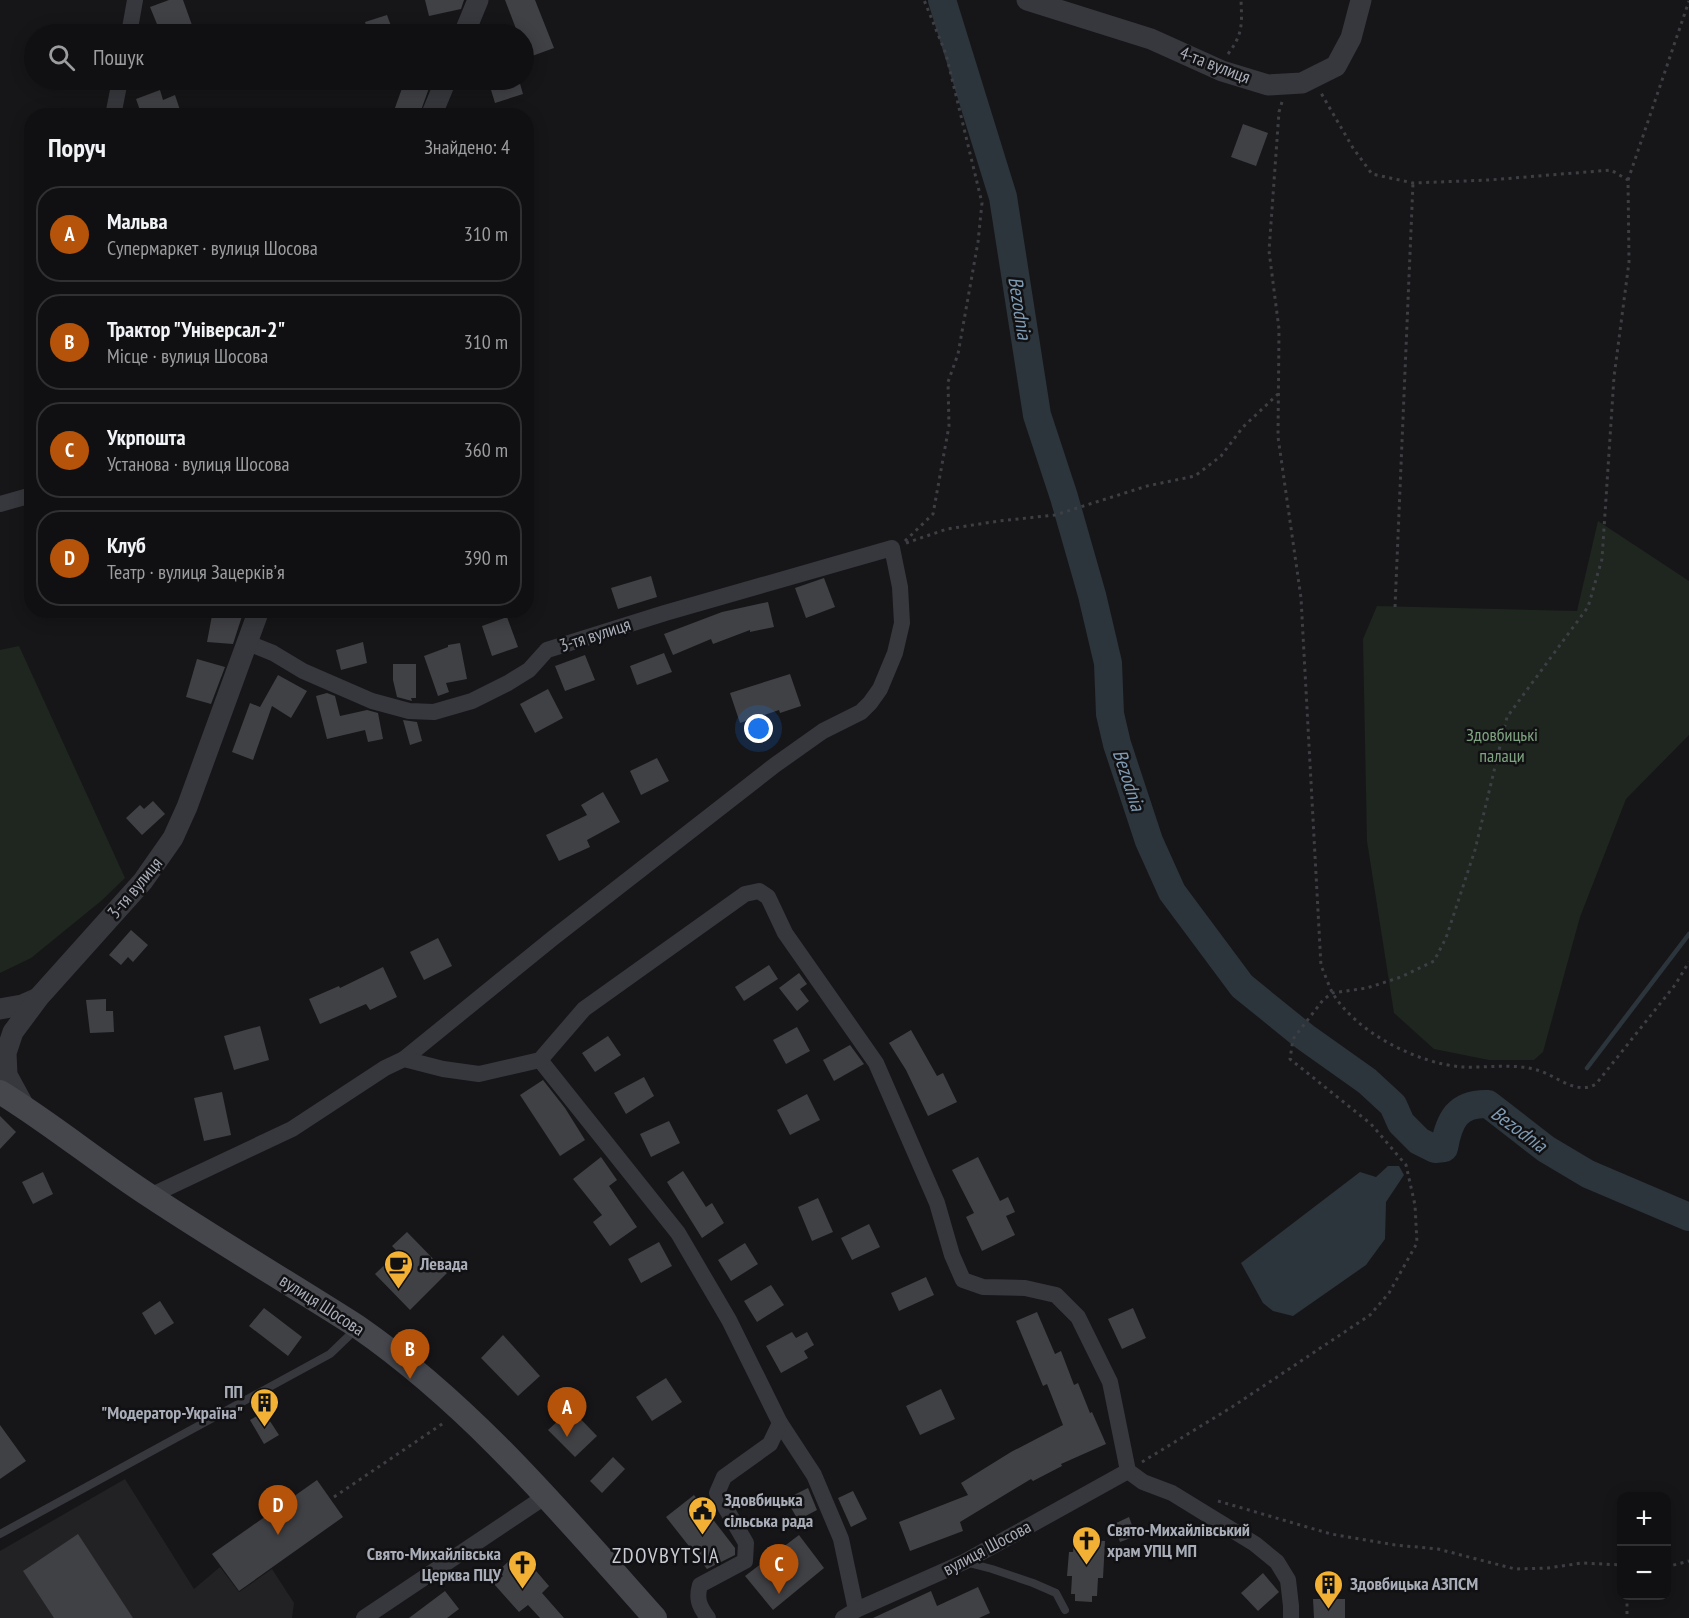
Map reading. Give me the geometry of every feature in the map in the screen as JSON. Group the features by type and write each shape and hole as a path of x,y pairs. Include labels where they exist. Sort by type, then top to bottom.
{"main road":[{"name":"вулиця Шосова","path":"0,1092 150,1197 358,1327 462,1411 546,1496 655,1618"}],"street":[{"path":"131,24 135,0"},
{"path":"468,24 478,0"},
{"name":"4-та вулиця","path":"1027,0 1151,39 1218,69 1268,85 1307,81 1336,66 1351,38 1361,0"},
{"path":"115,108 118,90"},
{"path":"434,108 442,90"},
{"path":"0,504 24,497"},
{"path":"150,1197 292,1129 385,1068 404,1059 553,938 775,765 823,731 861,712 880,689 895,653 902,623 897,546"},
{"name":"3-тя вулиця","path":"248,644 273,653 303,671 372,701 408,711 434,712 472,701 508,683 529,669 548,650 665,613 897,546"},
{"name":"3-тя вулиця","path":"25,1108 11,1084 5,1064 13,1032 39,997 144,881 172,838 187,807 256,618"},
{"path":"404,1059 442,1069 479,1074 540,1060 584,1009 745,894 759,891 768,897 785,933 876,1063 937,1203 952,1255 963,1280 983,1287 1025,1288 1056,1295 1078,1317 1110,1382 1128,1471 1143,1482 1172,1493 1246,1538 1277,1562 1288,1580 1292,1606 1291,1618"},
{"path":"0,1009 22,1005 39,997"},
{"path":"0,1035 25,1015"},
{"path":"540,1060 678,1233 729,1320 780,1423 814,1475 841,1539 849,1614"},
{"path":"708,1618 697,1597 700,1585 745,1561 746,1543 717,1493 724,1477 770,1444 780,1423"},
{"name":"вулиця Шосова","path":"849,1614 964,1562 1128,1471"},
{"path":"364,1618 546,1496"}],"lane":[{"path":"0,1534 330,1354 358,1327"},
{"path":"964,1562 1002,1572 1056,1593 1065,1610"}],"path":[{"path":"897,546 933,514 949,426 948,382 958,354 978,242 982,203 946,54 924,0"},
{"path":"1218,69 1237,42 1242,29 1241,0"},
{"path":"1128,1471 1232,1407 1370,1315 1389,1293 1417,1243 1415,1205 1406,1165 1371,1124 1290,1059 1293,1039 1323,1000 1332,993 1367,988 1409,974 1434,961 1446,938 1475,850 1507,717 1588,607 1602,559 1614,377 1629,262 1628,180 1689,2"},
{"path":"1628,180 1611,170 1489,180 1413,183 1372,174 1307,81 1285,95 1279,112 1269,251 1279,329 1278,437 1301,598 1322,966 1332,993 1355,1019 1382,1039 1418,1058 1462,1067 1513,1067 1537,1070 1561,1082 1580,1088 1589,1088 1596,1084 1675,985 1689,962"},
{"path":"1395,607 1413,183"},
{"path":"897,546 947,529 1055,515 1147,486 1195,476 1221,456 1243,427 1278,394"},
{"path":"334,1497 462,1411"},
{"path":"1218,1501 1331,1534 1395,1545 1438,1549 1515,1569 1548,1568 1582,1563 1617,1565"},
{"path":"1671,1566 1689,1561"},
{"path":"1627,1600 1627,1618"}],"shaded area":[{"path":"1388,1166 1399,1166 1404,1175 1386,1202 1385,1239 1366,1265 1293,1316 1273,1311 1263,1303 1241,1263 1360,1172 1376,1177"},
{"path":"125,1479 194,1589 220,1567 239,1592 272,1569 294,1603 292,1618 0,1618 0,1551"}],"green space":[{"name":"Здовбицькі палаци","path":"1598,521 1689,581 1689,735 1626,799 1580,917 1543,1052 1534,1060 1489,1060 1434,1049 1394,1013 1367,841 1363,639 1377,606 1577,611"},
{"path":"19,646 125,878 101,901 31,958 0,973 0,650"}],"building":[{"path":"169,0 183,0 192,24 157,24 150,7"},
{"path":"425,0 464,0 461,9 429,16"},
{"path":"505,0 535,0 554,48 534,55 534,24 514,24"},
{"path":"387,15 390,24 366,24 365,22"},
{"path":"160,90 163,100 175,95 179,108 139,108 136,99"},
{"path":"401,90 428,90 422,108 395,108"},
{"path":"491,90 522,90 523,94 495,103"},
{"path":"1243,124 1268,133 1256,166 1231,157"},
{"path":"651,576 657,597 618,609 611,588"},
{"path":"824,578 835,607 806,618 795,588"},
{"path":"768,602 774,627 750,632 750,630 713,644 711,639 673,655 664,634 722,612"},
{"path":"212,618 241,618 233,644 207,642"},
{"path":"507,618 518,647 492,656 482,626"},
{"path":"363,642 367,663 341,670 336,650"},
{"path":"460,643 467,679 446,683 449,692 438,696 424,656 448,647 448,645"},
{"path":"664,653 672,672 637,685 630,666"},
{"path":"585,655 595,680 565,691 555,666"},
{"path":"197,659 225,667 211,704 186,697"},
{"path":"393,664 416,664 416,698 411,698 412,701 397,697 393,680"},
{"path":"790,674 801,706 780,713 779,710 740,723 730,693"},
{"path":"278,675 307,691 291,718 272,706 253,760 232,752 250,703 260,707"},
{"path":"548,689 563,718 535,733 520,704"},
{"path":"327,693 335,696 340,716 367,710 378,713 383,739 368,742 365,730 327,739 316,696"},
{"path":"403,720 417,722 422,741 410,745"},
{"path":"657,758 669,781 641,795 630,771"},
{"path":"603,792 620,822 587,840 590,847 559,861 546,835 587,815 581,805"},
{"path":"153,801 165,814 142,835 126,818 140,805 144,809"},
{"path":"131,930 148,945 133,962 128,957 121,965 109,955"},
{"path":"438,938 452,966 424,980 410,952"},
{"path":"769,965 778,979 744,1001 735,987"},
{"path":"383,967 397,997 370,1010 366,1004 320,1024 309,999 339,986 340,988"},
{"path":"799,973 807,984 800,989 809,1001 797,1011 779,988"},
{"path":"106,999 106,1011 113,1011 114,1032 90,1033 86,1000"},
{"path":"260,1026 269,1060 234,1070 224,1036"},
{"path":"797,1027 810,1051 786,1064 773,1040"},
{"path":"911,1030 937,1076 943,1073 957,1102 928,1116 906,1070 889,1043"},
{"path":"608,1036 621,1055 595,1072 582,1053"},
{"path":"850,1045 864,1064 834,1081 823,1060"},
{"path":"644,1077 654,1096 626,1114 614,1093"},
{"path":"543,1080 565,1108 585,1140 560,1156 520,1095"},
{"path":"222,1092 231,1135 204,1141 194,1098"},
{"path":"807,1094 820,1120 790,1135 777,1110"},
{"path":"0,1116 16,1132 0,1149"},
{"path":"669,1121 680,1143 651,1157 640,1134"},
{"path":"601,1157 617,1180 609,1186 637,1227 610,1246 593,1222 602,1215 573,1179"},
{"path":"978,1157 1000,1201 1008,1197 1015,1212 1006,1216 1015,1235 982,1251 966,1217 974,1213 952,1170"},
{"path":"683,1171 706,1207 712,1203 724,1223 702,1238 667,1182"},
{"path":"43,1172 53,1194 33,1204 22,1182"},
{"path":"818,1198 833,1232 812,1241 798,1207"},
{"path":"869,1224 880,1247 852,1260 841,1238"},
{"path":"407,1232 447,1273 410,1310 375,1274 398,1252 392,1246"},
{"path":"659,1242 672,1266 641,1283 628,1259"},
{"path":"745,1243 758,1264 731,1281 718,1260"},
{"path":"926,1277 934,1295 899,1311 891,1293"},
{"path":"771,1285 784,1305 757,1322 744,1301"},
{"path":"160,1301 174,1323 155,1335 142,1313"},
{"path":"264,1308 302,1337 288,1356 249,1326"},
{"path":"1133,1308 1146,1338 1122,1349 1108,1319"},
{"path":"1037,1312 1055,1354 1061,1351 1074,1385 1078,1383 1106,1444 1061,1464 1062,1466 1033,1481 1031,1479 960,1522 963,1531 910,1551 899,1522 968,1495 961,1483 1011,1452 1063,1425 1047,1384 1043,1386 1016,1321"},
{"path":"792,1332 796,1338 807,1332 814,1345 804,1351 808,1358 781,1373 766,1346"},
{"path":"503,1335 540,1376 518,1396 481,1358"},
{"path":"666,1378 682,1402 652,1421 636,1397"},
{"path":"941,1389 955,1419 920,1435 906,1406"},
{"path":"571,1409 597,1436 575,1457 548,1430"},
{"name":"ПП \"Модератор-Україна\"","path":"264,1412 279,1435 264,1444 250,1420"},
{"path":"0,1425 26,1461 0,1479"},
{"path":"613,1457 625,1469 602,1493 590,1481"},
{"path":"317,1480 343,1517 239,1591 212,1554"},
{"path":"808,1488 817,1510 798,1520 786,1499"},
{"path":"853,1491 867,1519 851,1527 838,1498"},
{"name":"Здовбицька сільська рада","path":"694,1495 735,1548 735,1555 707,1569 666,1517"},
{"path":"1129,1517 1136,1536 1120,1542 1114,1524"},
{"path":"78,1534 133,1618 54,1618 23,1571"},
{"path":"799,1535 824,1568 773,1610 745,1576"},
{"name":"Свято-Михайлівський храм УПЦ МП","path":"1074,1539 1105,1541 1103,1578 1098,1578 1097,1596 1092,1596 1092,1602 1075,1601 1075,1594 1071,1594 1072,1576 1067,1576 1069,1552 1073,1552"},
{"name":"Свято-Михайлівська Церква ПЦУ","path":"524,1557 549,1586 542,1593 564,1618 540,1618 528,1605 519,1612 494,1584 503,1576 498,1571 509,1561 514,1566"},
{"path":"1263,1573 1279,1592 1258,1611 1241,1593"},
{"path":"978,1587 990,1613 979,1618 873,1618 931,1591 937,1606"},
{"path":"445,1591 459,1609 447,1618 409,1618"},
{"name":"Здовбицька АЗПСМ","path":"1313,1599 1345,1599 1345,1618 1314,1618"}],"waterway":[{"name":"Bezodnia","path":"942,0 1003,197 1037,415 1064,497 1092,595 1108,663 1110,714 1117,744 1149,841 1172,892 1242,986 1305,1037 1367,1081 1393,1105 1401,1123 1419,1141 1435,1149 1444,1148 1456,1115 1477,1104 1488,1104 1546,1149 1588,1174 1689,1217"},
{"path":"1587,1068 1689,934"}],"place":[{"name":"Левада","path":"399,1290"},
{"name":"Трактор \"Універсал-2\"","path":"410,1379"},
{"name":"ПП \"Модератор-Україна\"","path":"264,1428"},
{"name":"Мальва","path":"567,1437"},
{"name":"Клуб","path":"278,1535"},
{"name":"Здовбицька сільська рада","path":"703,1536"},
{"name":"Свято-Михайлівський храм УПЦ МП","path":"1086,1566"},
{"name":"Свято-Михайлівська Церква ПЦУ","path":"522,1590"},
{"name":"Укрпошта","path":"779,1594"},
{"name":"Здовбицька АЗПСМ","path":"1329,1610"}],"district":[{"name":"ZDOVBYTSIA","path":"666,1556"}]}
